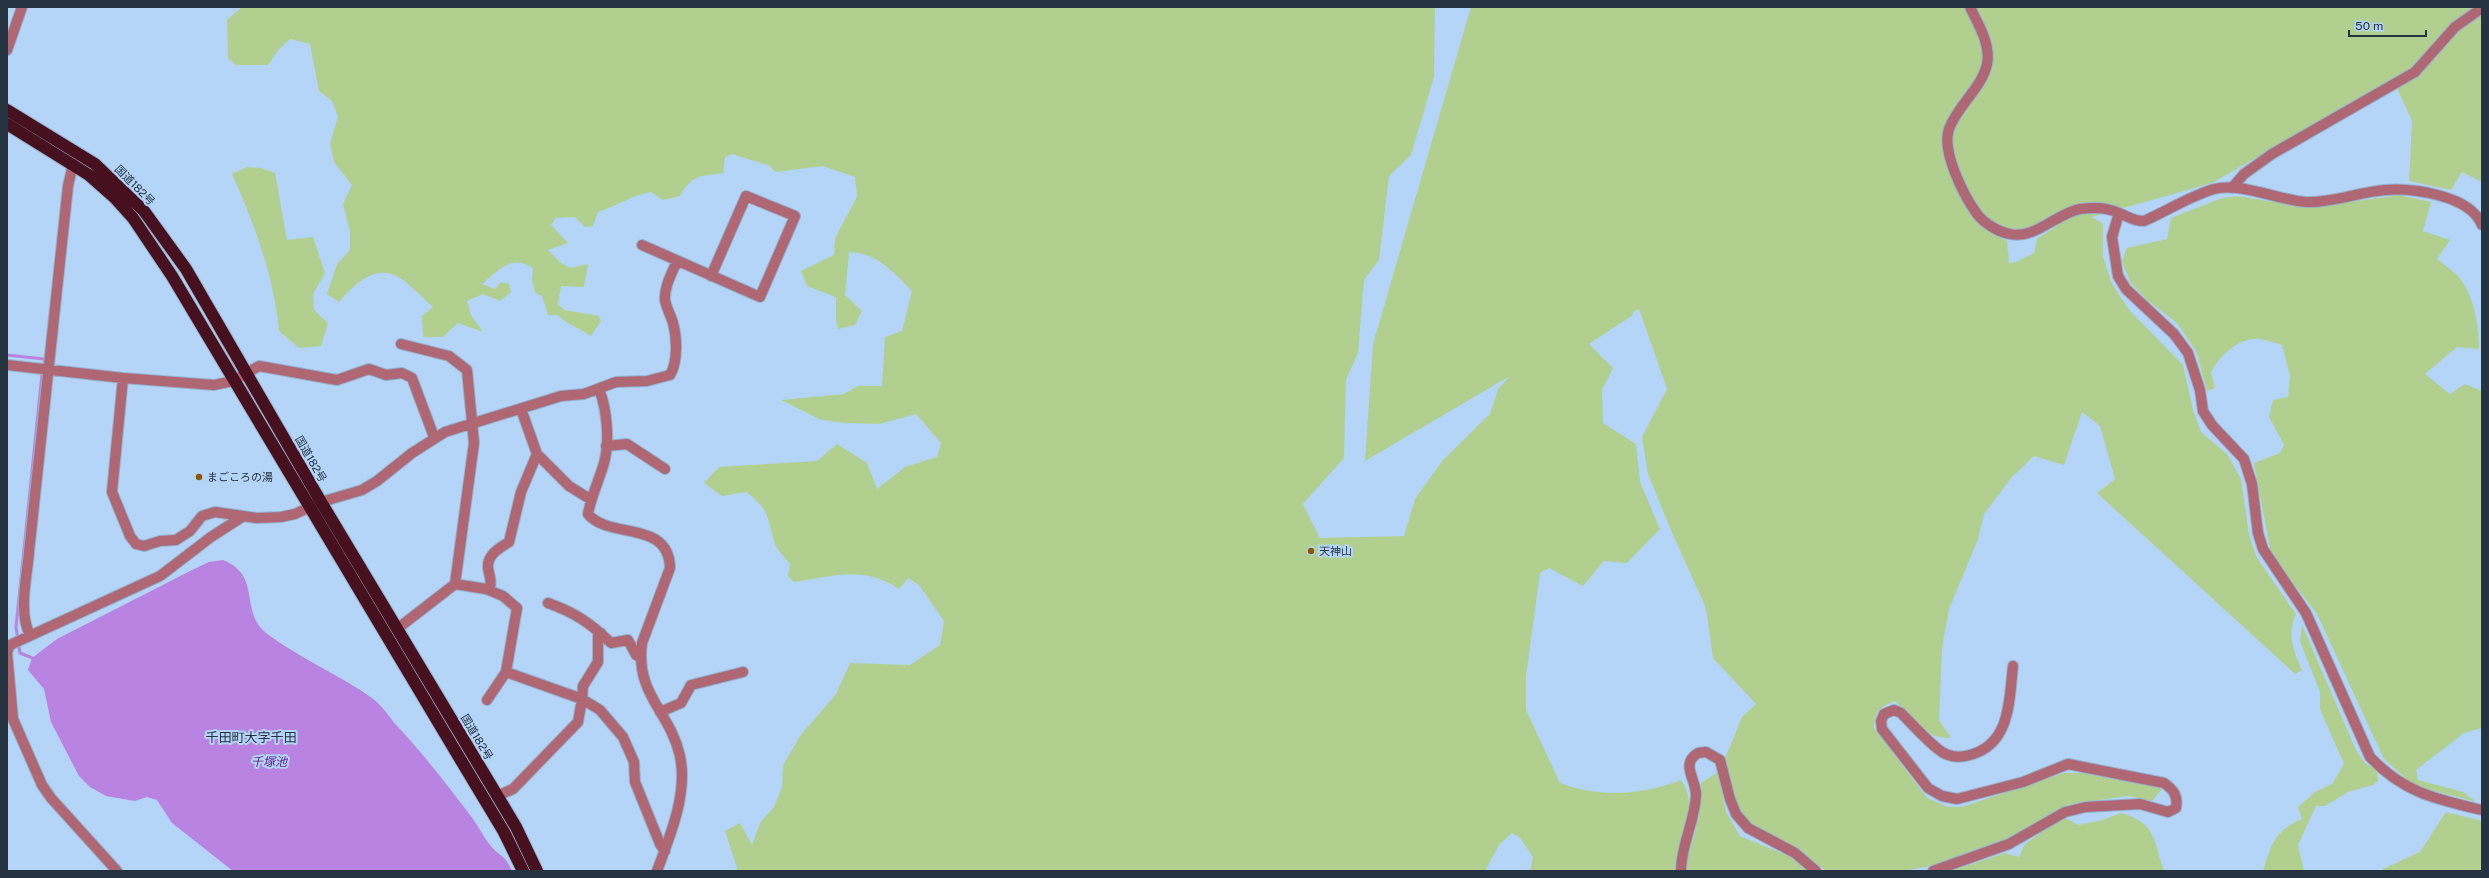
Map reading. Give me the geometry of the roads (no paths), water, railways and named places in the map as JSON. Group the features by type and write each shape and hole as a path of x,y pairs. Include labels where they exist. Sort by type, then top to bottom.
{"highway":[{"name":"国道182号","path":"7,110 94,164 144,211 186,269 321,502 497,796 537,871"},
{"path":"7,124 73,164 115,198 133,218 172,276 233,381 504,832 523,871"}],"street":[{"path":"7,50 22,7"},
{"path":"1970,7 1983,36 1988,63 1979,81 1949,128 1947,135 1948,150 1959,181 1977,214 1986,223 2010,235 2024,234 2079,210 2101,208 2119,213 2134,221 2144,221 2214,189 2232,188 2307,202 2385,190 2428,194 2467,206 2476,214 2482,225"},
{"path":"2232,188 2244,174 2272,154 2415,72 2455,27 2482,8"},
{"path":"30,636 25,626 24,612 68,186 73,164"},
{"path":"642,245 711,276 760,297 795,216 746,196 711,276"},
{"path":"2119,213 2112,237 2118,276 2126,289 2174,334 2188,353 2200,390 2203,411 2212,425 2244,459 2252,484 2258,533 2263,549 2306,613 2370,757 2386,773 2421,794 2482,810"},
{"path":"123,378 112,492 130,536 136,544 144,546 160,541 176,540 190,531 202,516 215,512 242,517 282,517 321,502 362,490 377,482 434,437 470,424 561,396 599,389 616,382 647,380 670,375 674,368 673,325 665,300 667,284 677,261"},
{"path":"397,629 455,584 474,443 470,424 467,370 449,356 401,344"},
{"path":"7,365 123,378 214,386 233,381 259,366 337,380 369,369 386,375 402,373 412,378 434,437"},
{"path":"599,389 604,402 606,446 604,462 590,499 588,514 593,520 634,531 652,538 664,547 669,557 670,568 642,643 640,657 642,679 675,739 682,772 678,808 665,851 657,871"},
{"path":"520,409 537,454 569,486 590,499"},
{"path":"606,446 627,444 665,469"},
{"path":"486,589 490,587 492,582 488,567 493,552 509,542 521,492 537,454"},
{"path":"117,871 51,798 40,780 10,719 7,652 14,642 160,576 179,563 211,537 242,517"},
{"path":"455,584 486,589 503,596 518,608 506,672 487,700"},
{"path":"548,604 572,612 601,633 611,643 628,640 636,655 640,657"},
{"path":"497,796 513,789 578,722 583,686 598,662 598,636 601,633"},
{"path":"1934,871 2009,844 2065,812 2086,807 2121,804 2140,804 2168,812 2176,808 2177,800 2173,790 2164,783 2068,764 2023,782 1957,799 1942,796 1928,788 1882,729 1881,721 1884,714 1894,710 1901,713 1938,750 1949,755 1962,758 1976,754 1988,747 1996,738 2007,719 2012,666"},
{"path":"506,672 582,699 600,710 623,737 634,762 635,782 660,844 665,851"},
{"path":"660,712 681,703 690,685 744,672"},
{"path":"1681,871 1696,793 1689,768 1690,761 1698,752 1706,752 1720,760 1730,799 1736,814 1748,828 1794,853 1816,871"}],"water":[{"name":"千塚池","path":"223,560 235,567 242,575 247,584 253,614 258,624 266,633 359,689 379,704 437,772 473,819 488,843 503,857 512,871 233,871 172,823 157,800 147,797 135,801 106,796 90,787 79,776 51,722 44,689 28,670 32,658 57,639 194,569 209,562"}],"waterway":[{"path":"7,355 44,359 44,361"},
{"path":"35,659 20,653 16,627 42,374"}],"place":[{"name":"まごころの湯","path":"199,477"},
{"name":"天神山","path":"1311,551"}],"district":[{"name":"千田町大字千田","path":"251,737"}]}
